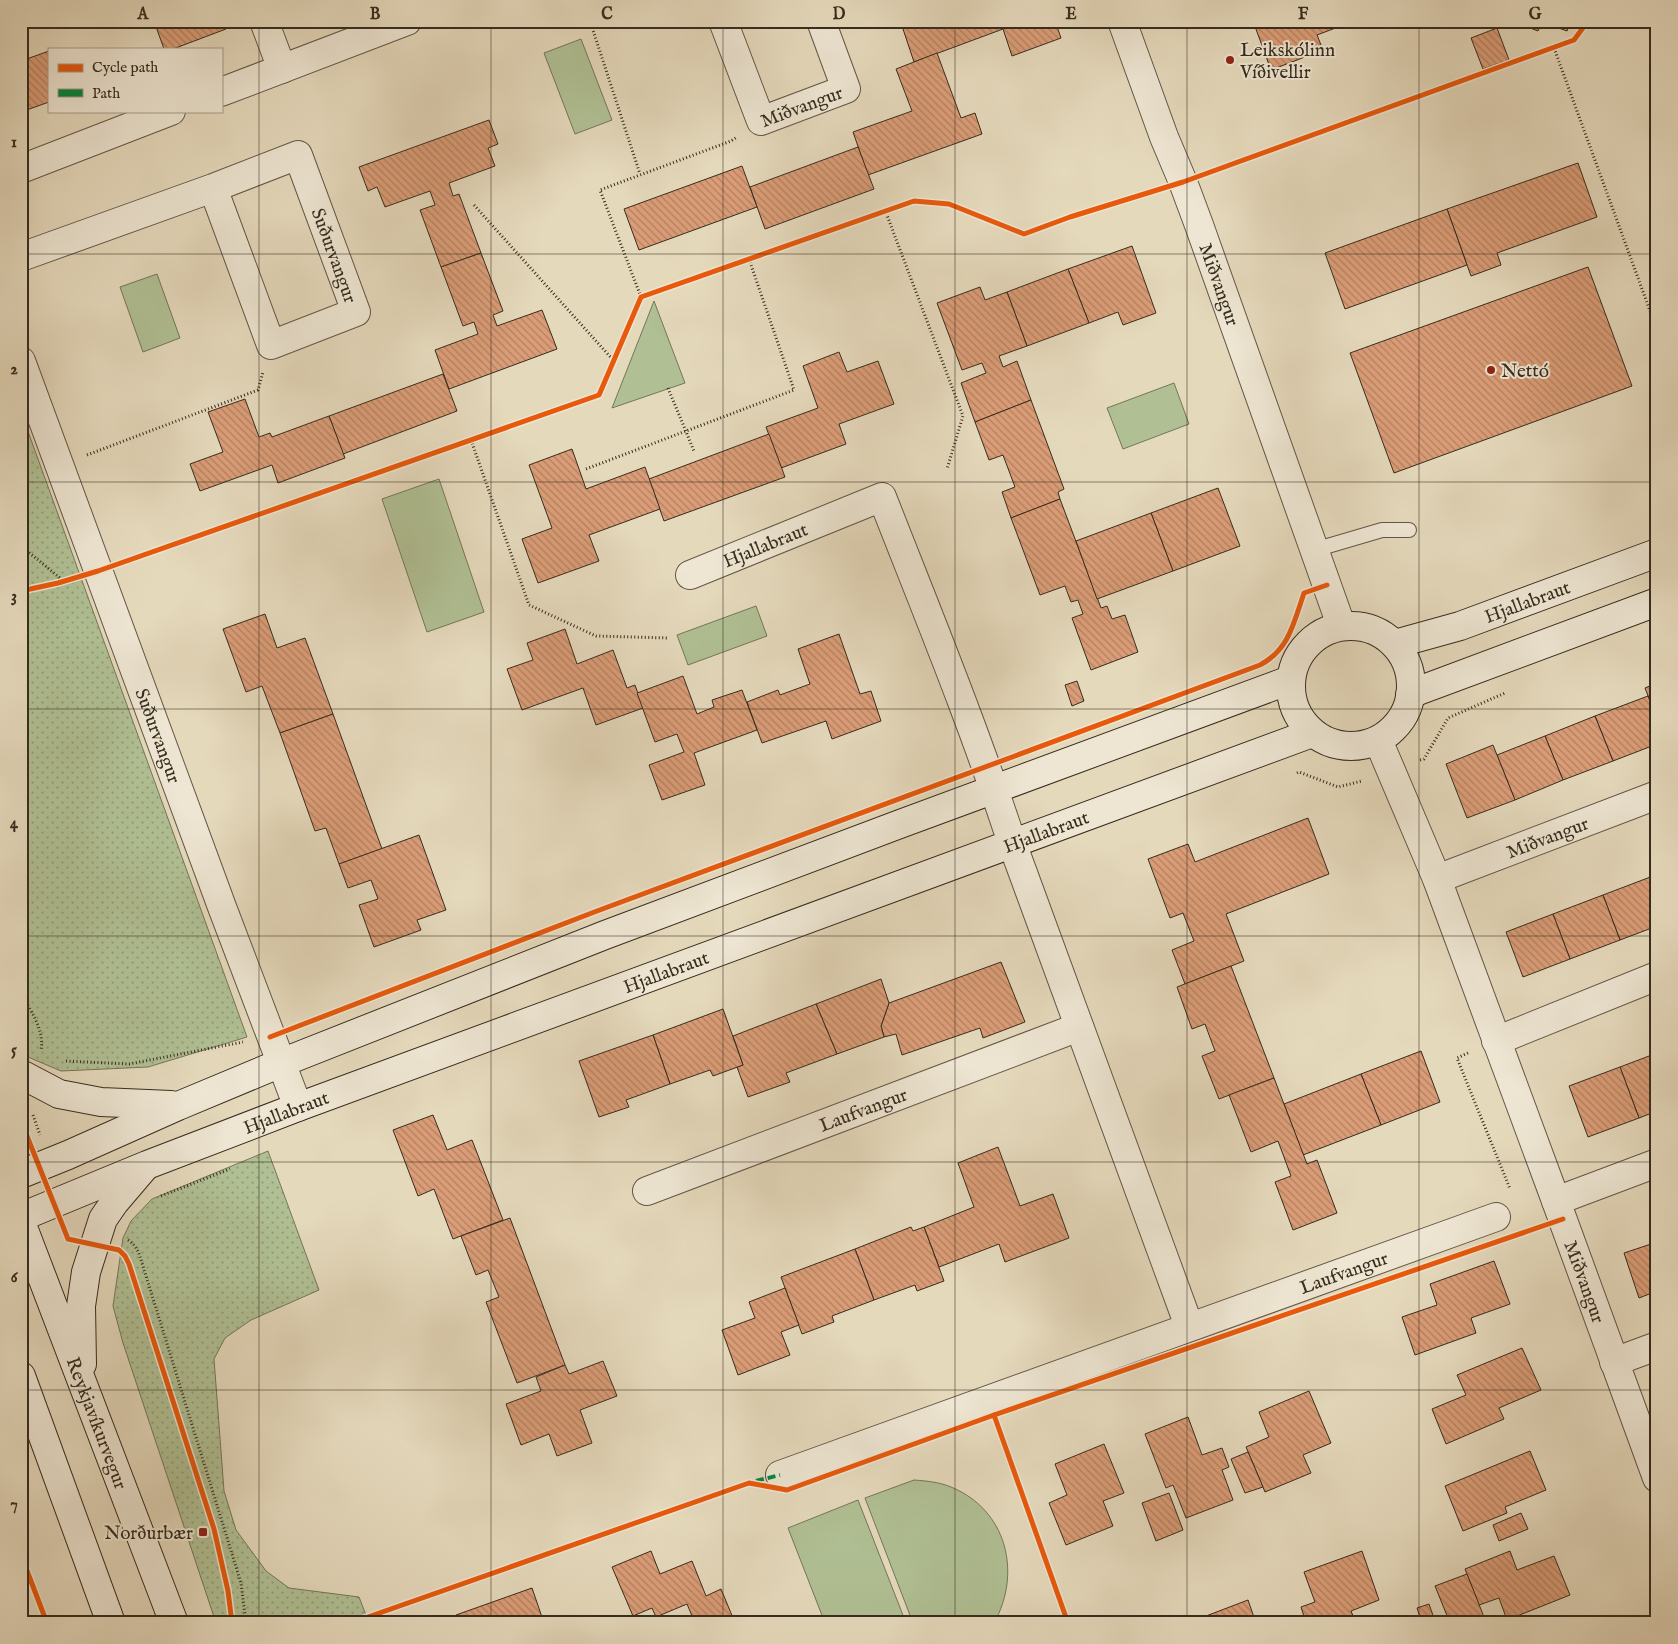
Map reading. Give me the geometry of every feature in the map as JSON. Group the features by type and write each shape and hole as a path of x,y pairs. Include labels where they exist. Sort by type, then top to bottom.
{"street":[{"path":"264,21 282,69"},
{"path":"222,92 407,21"},
{"name":"Miðvangur","path":"723,21 761,121 846,89 821,21"},
{"name":"Miðvangur","path":"1122,21 1164,137 1199,225 1341,625"},
{"path":"21,169 168,112"},
{"name":"Suðurvangur","path":"21,257 213,188 298,154 356,312 271,345"},
{"path":"213,188 271,345"},
{"name":"Suðurvangur","path":"21,361 270,1036 298,1107"},
{"name":"Hjallabraut","path":"690,575 882,497 957,686 995,790"},
{"name":"Hjallabraut","path":"1395,644 1460,626 1657,553"},
{"path":"1410,695 1657,602"},
{"path":"1341,625 1356,625 1370,628 1384,635 1395,644 1406,660 1411,677 1410,695 1404,713 1393,729 1378,740 1365,745 1351,746 1324,740 1312,733 1295,709 1290,692 1290,680 1298,655 1316,635 1341,625"},
{"path":"21,1174 281,1063 605,935 1290,680"},
{"name":"Hjallabraut","path":"21,1217 146,1165 298,1107 1312,733"},
{"name":"Miðvangur","path":"1378,740 1437,879 1657,1478"},
{"path":"995,790 1012,844 1189,1326"},
{"name":"Miðvangur","path":"1437,879 1657,795"},
{"path":"1496,1041 1657,976"},
{"name":"Laufvangur","path":"647,1190 1079,1027"},
{"path":"21,1074 60,1094 101,1102 178,1106"},
{"path":"1556,1201 1657,1163"},
{"path":"83,1383 81,1306 86,1272 104,1219 114,1203 146,1165"},
{"name":"Laufvangur","path":"780,1475 1189,1326 1496,1217"},
{"name":"Reykjavíkurvegur","path":"21,1222 174,1623"},
{"path":"1614,1362 1657,1346"},
{"path":"21,1376 111,1623"}],"lane":[{"path":"1314,550 1382,530 1409,530"}],"path":[{"path":"590,21 640,174"},
{"path":"1554,48 1657,330"},
{"path":"641,297 600,190 731,141 761,121"},
{"path":"474,206 614,361"},
{"path":"885,210 963,416 947,469"},
{"path":"586,469 794,390 749,259"},
{"path":"60,465 258,390 271,345"},
{"path":"668,388 694,450"},
{"path":"471,440 529,606 596,636 668,638"},
{"path":"21,546 65,582"},
{"path":"1290,776 1300,772 1338,787 1392,773 1424,759 1448,718 1512,691"},
{"path":"59,1059 68,1062 129,1064 270,1036"},
{"path":"1496,1041 1457,1058 1512,1195"},
{"path":"152,1200 231,1168"},
{"path":"100,1232 123,1238 134,1244 139,1252 241,1583 246,1623"}],"green space":[{"path":"581,39 612,120 575,134 544,53"},
{"path":"157,274 180,338 143,352 120,287"},
{"path":"654,301 685,383 612,408"},
{"path":"1174,383 1189,424 1123,449 1107,408"},
{"path":"21,412 247,1037 148,1067 61,1071 28,1057 21,1051"},
{"path":"439,479 484,612 427,632 382,499"},
{"path":"756,606 767,636 688,665 677,635"},
{"path":"268,1151 319,1290 251,1320 225,1338 214,1359 224,1491 236,1530 266,1571 289,1588 359,1597 369,1623 216,1623 123,1343 113,1306 123,1238 131,1221 152,1199"},
{"path":"914,1480 946,1485 970,1497 985,1511 997,1527 1004,1545 1007,1564 1007,1584 1002,1604 994,1623 913,1623 865,1498"},
{"path":"858,1500 906,1623 825,1623 788,1528"}],"building":[{"path":"154,21 223,21 226,29 176,48 164,48"},
{"path":"925,21 1055,21 1061,38 1012,56 1003,29 914,62 903,29"},
{"path":"1253,21 1354,21 1317,35 1323,50 1271,70"},
{"path":"1512,21 1571,21 1567,31 1542,22 1538,31"},
{"path":"1497,28 1509,60 1483,69 1471,38"},
{"path":"48,51 48,102 21,112 21,61"},
{"path":"937,53 961,118 975,113 982,134 868,175 853,132 912,111 896,69"},
{"path":"489,120 498,144 488,148 495,166 449,183 453,196 459,194 481,253 441,267 420,210 435,205 430,191 385,207 377,187 368,191 359,167"},
{"path":"858,147 874,189 765,229 750,187"},
{"path":"1578,163 1597,217 1497,253 1501,265 1471,276 1447,209"},
{"path":"742,166 757,207 639,250 624,209"},
{"path":"1447,209 1467,265 1345,309 1325,253"},
{"path":"1132,246 1156,313 1123,325 1118,312 1089,323 1068,269"},
{"path":"481,253 503,311 493,315 497,326 542,310 557,349 449,389 435,350 478,334 474,322 463,326 441,267"},
{"path":"1588,267 1632,386 1394,473 1350,353"},
{"path":"1068,269 1089,323 1027,346 1007,292"},
{"path":"980,287 985,300 1007,292 1027,346 999,356 1003,367 1017,361 1031,400 975,422 961,383 986,373 982,363 962,370 937,303"},
{"path":"839,352 847,372 878,361 894,404 839,424 846,444 781,468 766,427 818,408 803,366"},
{"path":"443,374 457,411 343,454 329,416"},
{"path":"245,399 259,437 270,433 272,437 329,416 345,458 278,483 272,465 200,491 190,464 223,452 208,412"},
{"path":"1031,400 1064,489 1058,492 1060,499 1011,518 1002,492 1015,487 1003,455 989,460 975,422"},
{"path":"769,434 785,477 664,521 649,479"},
{"path":"572,449 586,489 645,467 660,509 589,535 599,561 538,583 522,539 552,528 529,465"},
{"path":"1218,488 1240,546 1173,571 1151,513"},
{"path":"1060,499 1101,608 1107,606 1112,619 1125,615 1138,652 1091,670 1072,618 1083,614 1078,600 1071,602 1065,586 1040,595 1011,518"},
{"path":"1151,513 1173,571 1097,599 1076,541"},
{"path":"265,614 277,648 305,638 333,714 280,733 262,686 246,692 223,629"},
{"path":"565,629 577,664 613,650 627,688 635,685 643,708 596,725 583,688 522,710 507,669 533,660 527,643"},
{"path":"839,634 860,694 871,691 881,721 832,739 826,721 762,743 747,702 778,690 780,695 810,684 798,649"},
{"path":"683,676 697,714 714,707 712,700 742,690 757,730 694,753 705,785 662,800 649,765 684,752 677,734 655,742 637,693"},
{"path":"1077,681 1084,701 1072,706 1065,685"},
{"path":"1657,683 1657,719 1645,688"},
{"path":"1648,696 1657,719 1657,744 1613,761 1595,716"},
{"path":"333,714 382,849 339,864 326,828 315,831 280,733"},
{"path":"1595,716 1613,761 1563,780 1545,736"},
{"path":"1545,736 1563,780 1515,800 1497,755"},
{"path":"1493,745 1515,800 1467,818 1446,764"},
{"path":"1308,818 1329,874 1226,914 1244,961 1185,984 1172,950 1194,941 1183,913 1170,918 1148,859 1188,844 1195,862"},
{"path":"419,835 446,910 417,920 421,930 374,947 359,905 378,899 371,880 348,888 339,864"},
{"path":"1653,876 1657,886 1657,926 1620,940 1603,895"},
{"path":"1603,895 1620,940 1570,959 1553,914"},
{"path":"1553,914 1570,959 1523,977 1506,932"},
{"path":"1001,962 1025,1022 983,1038 980,1028 902,1055 896,1034 884,1037 881,1026 889,1003"},
{"path":"1231,966 1274,1078 1219,1099 1202,1056 1215,1051 1205,1024 1192,1029 1177,987"},
{"path":"881,979 889,1003 881,1026 884,1037 837,1054 816,1004"},
{"path":"816,1004 837,1054 786,1073 790,1082 748,1097 737,1067 743,1065 733,1036"},
{"path":"723,1009 743,1065 713,1076 710,1070 670,1084 653,1035"},
{"path":"653,1035 670,1084 626,1100 629,1107 599,1117 579,1061"},
{"path":"1421,1051 1440,1102 1381,1125 1361,1074"},
{"path":"1657,1053 1657,1111 1639,1118 1620,1067"},
{"path":"1620,1067 1639,1118 1588,1137 1569,1086"},
{"path":"1361,1074 1381,1125 1303,1155 1284,1104"},
{"path":"1274,1078 1307,1164 1317,1160 1337,1213 1293,1230 1275,1182 1291,1176 1278,1141 1251,1152 1229,1095"},
{"path":"433,1115 447,1150 472,1140 503,1220 453,1239 434,1189 418,1196 393,1130"},
{"path":"998,1147 1020,1206 1053,1194 1069,1238 1005,1262 999,1244 939,1267 924,1227 974,1207 958,1163"},
{"path":"510,1218 565,1365 517,1383 486,1302 499,1297 488,1270 476,1275 461,1236"},
{"path":"911,1227 913,1231 924,1227 944,1281 917,1291 915,1285 874,1300 855,1249"},
{"path":"1657,1242 1657,1291 1639,1298 1624,1253"},
{"path":"855,1249 874,1300 832,1316 834,1322 802,1334 781,1277"},
{"path":"1494,1261 1510,1304 1471,1318 1476,1333 1415,1355 1402,1317 1437,1305 1430,1284"},
{"path":"785,1288 799,1325 781,1332 790,1355 738,1375 722,1330 755,1318 749,1302"},
{"path":"1522,1348 1541,1390 1499,1408 1504,1419 1446,1444 1432,1409 1466,1395 1457,1375"},
{"path":"603,1361 617,1396 580,1410 592,1443 557,1456 549,1434 521,1445 506,1404 541,1391 536,1377 565,1365 569,1374"},
{"path":"1309,1391 1331,1443 1303,1455 1311,1473 1265,1492 1246,1447 1269,1437 1259,1412"},
{"path":"1188,1417 1202,1455 1222,1448 1229,1467 1222,1470 1233,1500 1186,1518 1173,1485 1166,1488 1145,1434"},
{"path":"1104,1444 1124,1493 1103,1501 1113,1526 1066,1545 1049,1503 1067,1495 1055,1464"},
{"path":"1530,1451 1546,1490 1505,1507 1507,1513 1463,1531 1445,1486"},
{"path":"1248,1452 1263,1487 1245,1493 1231,1459"},
{"path":"1169,1493 1183,1530 1156,1541 1142,1503"},
{"path":"1521,1513 1528,1529 1499,1541 1493,1525"},
{"path":"651,1551 660,1574 692,1561 706,1596 721,1589 733,1618 722,1623 695,1623 687,1604 656,1617 652,1608 633,1616 612,1567"},
{"path":"1362,1551 1379,1600 1351,1611 1356,1623 1306,1623 1301,1607 1315,1602 1304,1572"},
{"path":"1510,1551 1517,1570 1554,1556 1570,1595 1507,1620 1499,1598 1479,1605 1465,1569"},
{"path":"1467,1574 1484,1617 1469,1623 1450,1623 1435,1586"},
{"path":"532,1588 544,1623 459,1623 456,1615"},
{"path":"1248,1600 1256,1623 1209,1623 1206,1616"},
{"path":"1429,1604 1435,1621 1422,1623 1417,1608"}],"marked path":[{"path":"756,1481 780,1475"}],"cycle path":[{"path":"21,591 58,583 98,571 599,395 641,297 914,201 949,204 1024,234 1070,217 1183,182 1574,40 1588,21"},
{"path":"270,1037 597,911 1260,665 1278,652 1284,643 1293,625 1304,593 1327,585"},
{"path":"21,1121 68,1239 119,1250 129,1264 214,1529 228,1591 232,1623"},
{"path":"994,1415 1563,1219"},
{"path":"351,1623 749,1483 787,1490 994,1415 1068,1623"},
{"path":"21,1555 47,1623"}],"place":[{"name":"Leikskólinn Víðivellir","path":"1230,60"},
{"name":"Nettó","path":"1491,370"},
{"name":"Norðurbær","path":"203,1532"}]}
